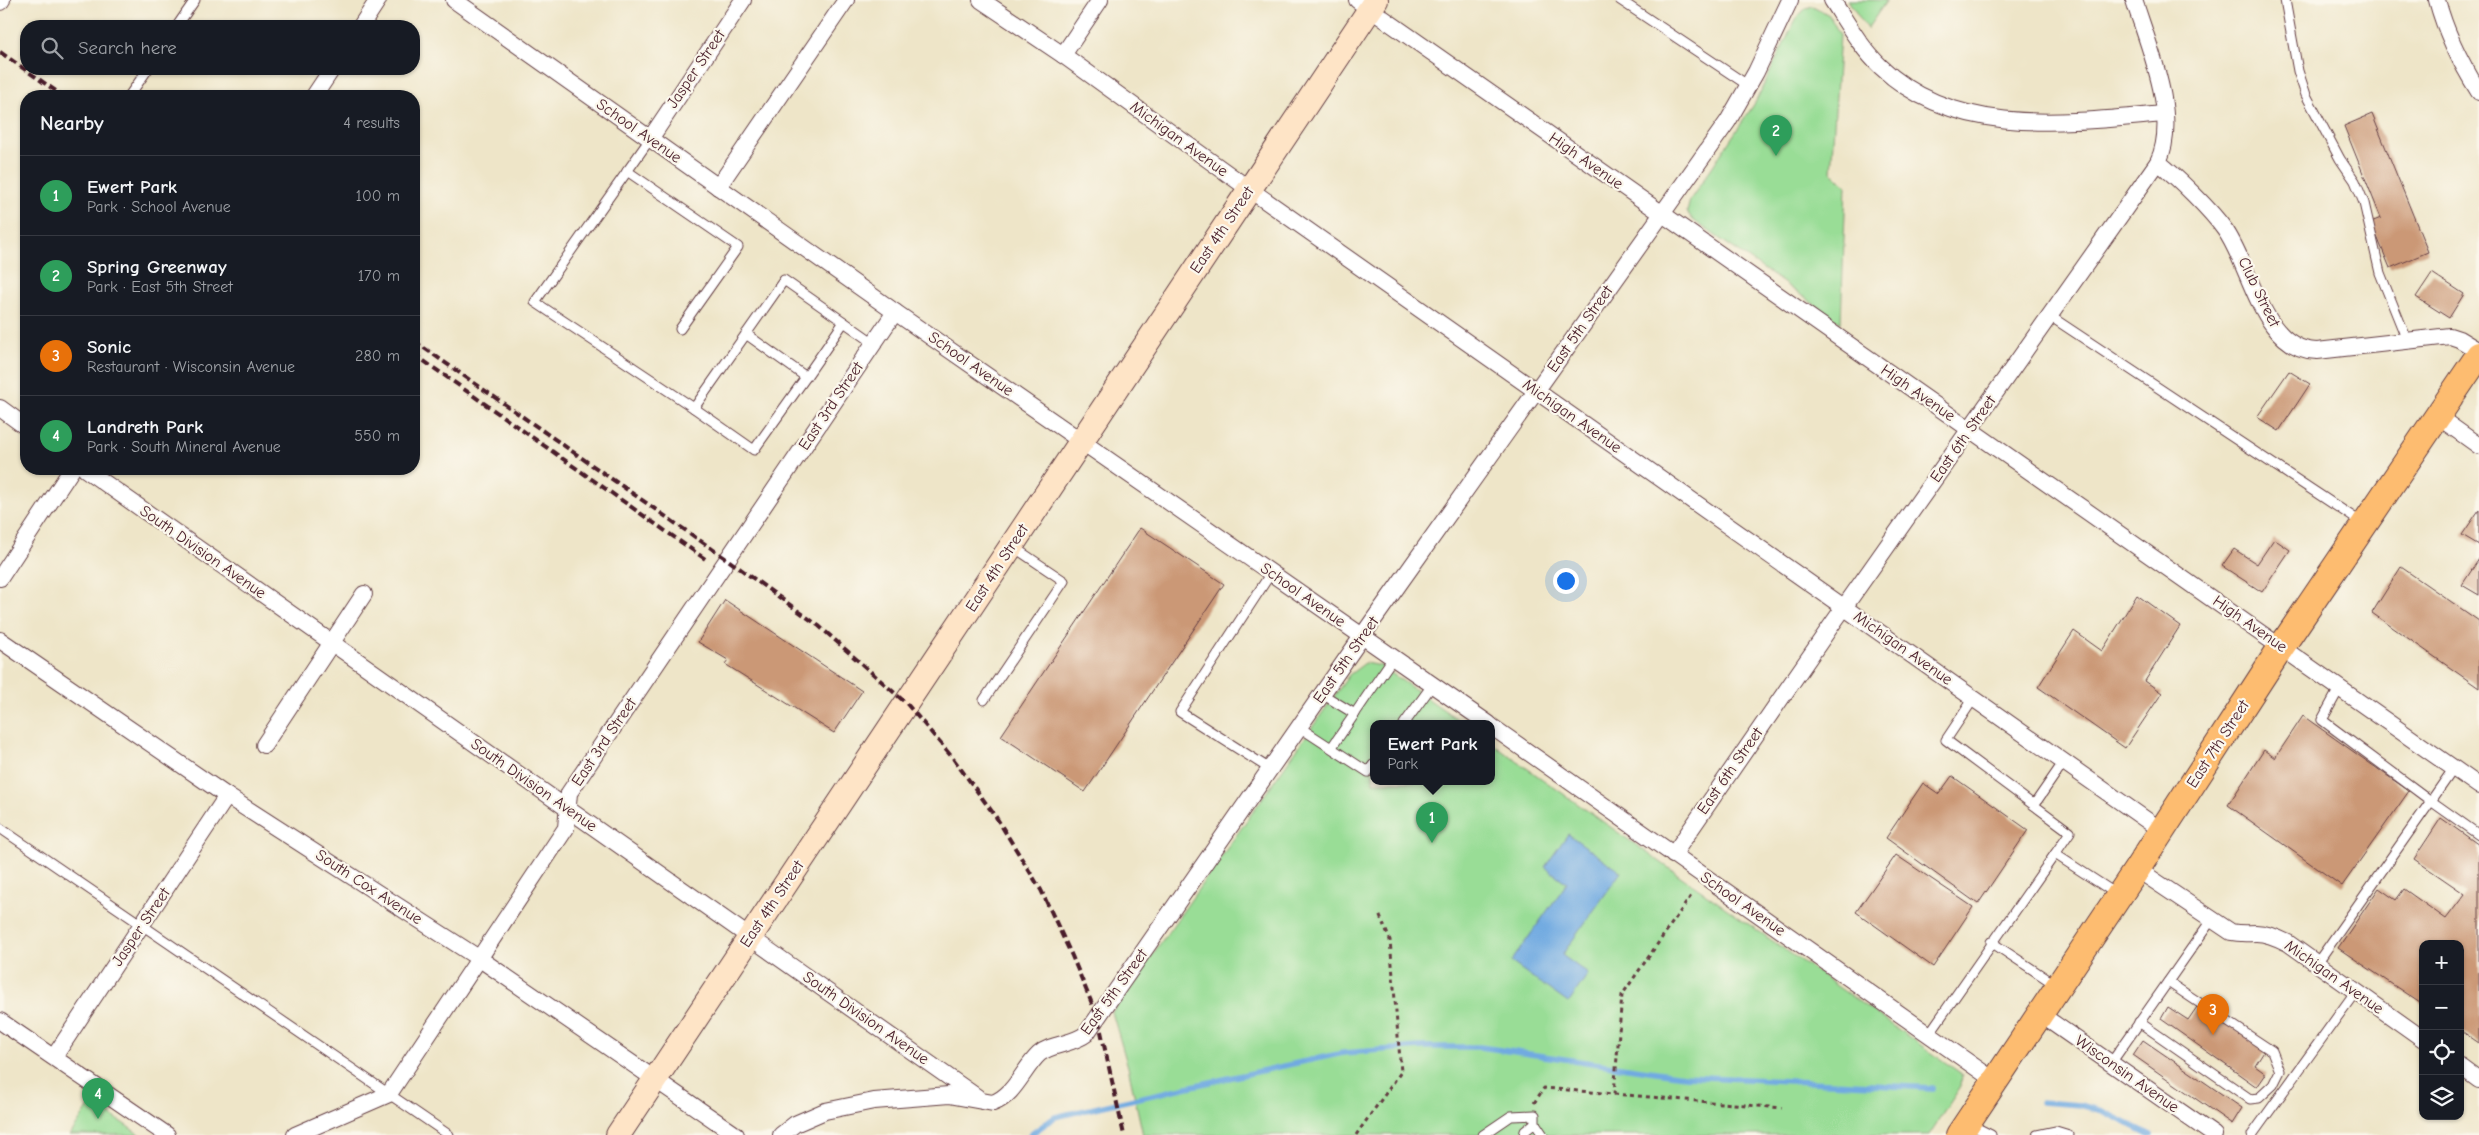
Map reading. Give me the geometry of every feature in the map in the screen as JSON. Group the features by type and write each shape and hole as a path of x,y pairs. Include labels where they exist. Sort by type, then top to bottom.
{"main road":[{"name":"East 7th Street","path":"1963,1129 2137,869 2282,646 2479,355"}],"street":[{"path":"365,20 378,0"},
{"name":"School Avenue","path":"454,0 895,312 1483,720"},
{"name":"Jasper Street","path":"650,139 743,0"},
{"path":"718,187 846,0"},
{"name":"Michigan Avenue","path":"981,0 1063,55 1249,189 2162,831"},
{"path":"1063,55 1100,0"},
{"name":"East 5th Street","path":"984,1101 993,1103 1001,1098 1044,1051 1070,1043 1086,1034 1362,636 1728,122 1749,86 1790,0"},
{"path":"1832,0 1881,68 1908,88 1937,104 1978,115 2028,121 2088,121 2164,114"},
{"name":"East 6th Street","path":"1672,855 1844,607 2158,162 2166,142 2164,114 2158,77 2134,0"},
{"path":"2437,0 2444,26 2457,58 2479,92"},
{"name":"East 4th Street","path":"618,1135 1249,189 1368,3"},
{"name":"High Avenue","path":"1368,3 1662,214 2282,646 2479,786"},
{"path":"318,90 328,75"},
{"name":"Club Street","path":"2158,162 2224,227 2236,246 2255,293 2272,324 2290,343 2307,351 2317,351 2450,336 2479,351"},
{"name":"East 3rd Street","path":"389,1094 566,828 569,793 895,312"},
{"path":"0,408 20,423"},
{"path":"2438,416 2479,446"},
{"path":"0,578 68,475"},
{"name":"South Division Avenue","path":"94,475 984,1101"},
{"path":"264,745 364,594"},
{"name":"South Cox Avenue","path":"0,640 227,796 480,959 736,1135"},
{"name":"School Avenue","path":"1495,729 1672,855 1996,1081"},
{"name":"Jasper Street","path":"54,1057 227,796"},
{"name":"Michigan Avenue","path":"2137,869 2231,932 2244,935 2256,933 2274,936 2317,963 2419,1036"},
{"name":"Wisconsin Avenue","path":"2040,1014 2214,1135"},
{"path":"0,1021 167,1135"},
{"path":"2464,1069 2479,1080"},
{"path":"295,1135 389,1094"},
{"path":"781,1135 803,1120 825,1111 852,1104 949,1095 970,1097 984,1101"}],"lane":[{"path":"181,20 195,0"},
{"path":"1620,0 1749,86"},
{"path":"2285,0 2298,71 2306,95 2340,159 2355,181 2364,203 2380,272 2407,340"},
{"path":"133,90 144,75"},
{"path":"650,139 535,302 754,450 844,322"},
{"path":"627,172 738,247 680,329"},
{"path":"694,408 784,280 874,343"},
{"path":"2050,316 2364,525"},
{"path":"746,334 806,377"},
{"path":"984,700 1064,581 1011,546"},
{"path":"1270,769 1180,712 1271,573"},
{"path":"1332,747 1393,658"},
{"path":"1407,720 1433,684"},
{"path":"2340,687 2322,720 2479,835"},
{"path":"1322,694 1355,714"},
{"path":"1929,1034 1991,942 2070,832 1946,740 1974,698"},
{"path":"1299,727 1368,772 1370,769"},
{"path":"2034,805 2064,763"},
{"path":"2317,963 2454,768"},
{"path":"0,828 449,1135"},
{"path":"2055,854 2119,896"},
{"path":"2111,1063 2212,919"},
{"path":"1991,942 2058,987"},
{"path":"2140,1022 2250,1099 2259,1098 2273,1085 2280,1071 2272,1051 2168,982"},
{"path":"2252,1135 2356,991"},
{"path":"1483,1135 1511,1116 1535,1115 1535,1123 1543,1135"},
{"path":"1524,1135 1525,1131 1535,1123"},
{"path":"1963,1129 1991,1135"},
{"path":"2037,1135 2056,1131 2069,1135"}],"path":[{"path":"1614,1094 1622,995 1693,893"},
{"path":"1356,1135 1401,1072 1399,1026 1390,940 1379,914"},
{"path":"1533,1104 1544,1088 1782,1108"}],"green space":[{"path":"1848,0 1887,0 1867,29"},
{"path":"1813,6 1829,15 1840,35 1831,172 1846,185 1841,323 1693,220 1687,212 1690,200 1755,103 1796,19 1806,8"},
{"path":"1365,663 1381,666 1458,720 1370,720 1370,785 1495,785 1495,746 1959,1072 1962,1076 1961,1086 1929,1135 1143,1135 1128,1067 1112,1012 1349,675"},
{"path":"92,1102 140,1135 70,1135"}],"water":[{"path":"1568,834 1621,872 1562,955 1588,974 1568,1003 1511,962 1567,883 1545,867"}],"building":[{"path":"2372,114 2428,252 2390,268 2371,222 2381,218 2344,126"},
{"path":"2432,273 2464,294 2449,318 2416,297"},
{"path":"2289,371 2310,384 2279,431 2257,417"},
{"path":"2479,510 2479,545 2462,535"},
{"path":"1140,528 1224,584 1085,792 1001,736"},
{"path":"2274,539 2290,550 2262,592 2222,566 2234,549 2257,564"},
{"path":"2479,559 2479,595 2462,585"},
{"path":"2401,567 2479,621 2479,688 2372,613"},
{"path":"2137,595 2180,626 2145,681 2162,693 2125,748 2038,687 2074,631 2102,651"},
{"path":"725,600 862,691 834,733 725,664 728,660 698,642"},
{"path":"2303,716 2409,791 2342,886 2228,805 2264,750 2275,758"},
{"path":"1952,776 2028,830 1978,904 1886,838 1923,783 1939,794"},
{"path":"2441,818 2479,845 2479,1043 2464,1033 2464,940 2419,940 2419,1002 2338,948 2379,888 2396,900 2404,889 2446,919 2465,894 2414,859"},
{"path":"1896,855 1973,907 1933,967 1856,912"},
{"path":"2199,1004 2265,1050 2255,1066 2266,1074 2257,1087 2161,1019 2168,1007 2188,1020"},
{"path":"2143,1040 2242,1108 2232,1124 2133,1055"}],"waterway":[{"path":"1030,1135 1055,1117 1183,1088 1343,1053 1420,1047 1480,1047 1684,1076 1933,1088"},
{"path":"2041,1102 2080,1105 2103,1111 2151,1135"}],"railway":[{"path":"0,52 20,66"},
{"path":"33,75 54,90"},
{"path":"420,345 728,560 819,626 907,704 952,757 996,817 1041,890 1098,1018 1124,1135"},
{"path":"420,358 708,561"}],"place":[{"name":"Spring Greenway","path":"1776,156"},
{"name":"Ewert Park","path":"1432,843"},
{"name":"Sonic","path":"2213,1035"},
{"name":"Landreth Park","path":"98,1119"}]}
